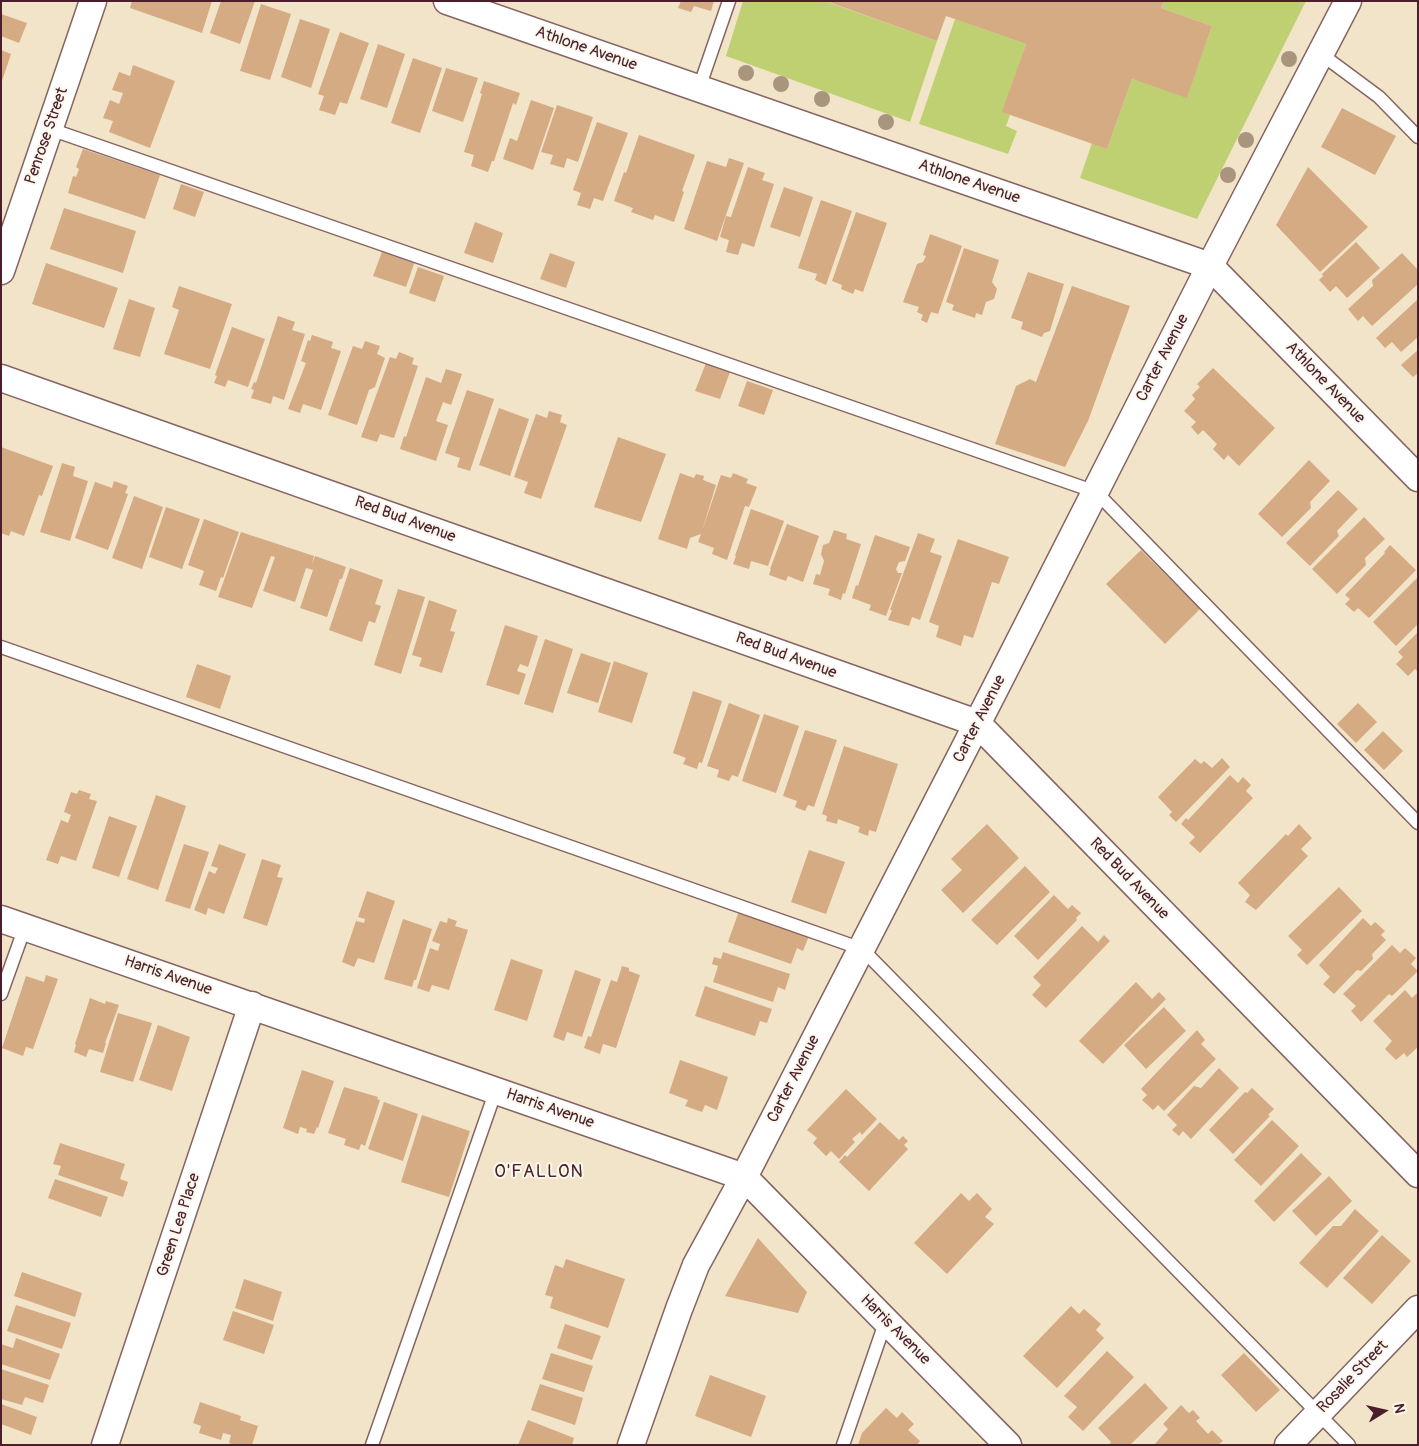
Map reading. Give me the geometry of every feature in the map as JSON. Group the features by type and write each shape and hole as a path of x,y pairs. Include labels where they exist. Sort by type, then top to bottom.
{"street":[{"name":"Penrose Street","path":"1,271 93,1"},
{"name":"Athlone Avenue","path":"447,1 1210,266 1418,478"},
{"name":"Carter Avenue","path":"631,1445 696,1265 744,1177 862,949 1210,266 1348,1"},
{"name":"Red Bud Avenue","path":"1,378 977,723 1418,1174"},
{"name":"Harris Avenue","path":"13,923 744,1177 1008,1445"},
{"name":"Green Lea Place","path":"105,1445 252,1005"},
{"name":"Rosalie Street","path":"1288,1445 1418,1310"}],"lane":[{"path":"699,88 729,1"},
{"path":"1321,54 1380,97 1418,136"},
{"path":"50,129 1096,492 1418,822"},
{"path":"1,647 862,949 1349,1445"},
{"path":"1,994 13,923"},
{"path":"372,1445 496,1090"},
{"path":"843,1445 886,1320"}],"green space":[{"path":"743,1 825,1 937,41 910,122 726,56"},
{"path":"1164,1 1306,1 1197,219 1080,178 1092,143 1107,149 1132,79 1187,97 1212,26 1161,8"},
{"path":"955,19 1026,44 1003,112 1010,115 1006,126 1017,131 1008,154 919,124"}],"building":[{"path":"132,1 212,1 202,33 130,8"},
{"path":"221,1 255,1 240,44 210,33"},
{"path":"681,1 714,1 711,11 694,6 691,12 678,8"},
{"path":"826,1 1164,1 1161,8 1212,26 1187,98 1132,79 1107,149 1002,112 1026,44 946,16 937,41"},
{"path":"261,4 291,14 270,80 240,71"},
{"path":"1,14 27,23 19,43 1,36"},
{"path":"300,19 330,29 311,88 281,77"},
{"path":"340,32 369,43 347,104 340,102 335,115 319,110 324,96 318,94"},
{"path":"378,44 405,54 387,108 360,99"},
{"path":"1,50 11,54 2,81 1,81"},
{"path":"413,58 442,68 420,133 391,123"},
{"path":"133,65 175,81 150,148 109,132 113,121 103,118 110,100 119,104 123,93 112,90 119,72 130,76"},
{"path":"446,68 478,78 463,122 432,111"},
{"path":"484,81 520,93 516,105 513,103 494,161 492,161 488,172 471,166 474,155 464,152 482,94 480,93"},
{"path":"531,100 554,108 533,170 503,159 510,138 517,141"},
{"path":"557,105 593,117 578,162 567,158 564,168 550,164 553,155 541,152"},
{"path":"1342,108 1396,136 1375,175 1321,147"},
{"path":"597,122 628,133 603,201 594,198 590,209 577,205 581,193 573,190"},
{"path":"639,135 695,155 682,191 684,192 674,222 655,215 653,220 631,212 633,208 614,201"},
{"path":"83,149 160,175 145,219 68,193 73,176 76,177 79,169 76,167"},
{"path":"729,158 744,163 717,241 684,229 707,161 726,167"},
{"path":"748,167 765,173 762,180 774,184 754,247 742,243 738,255 726,252 729,240 720,237 726,216 731,217"},
{"path":"1308,167 1368,227 1320,272 1276,225"},
{"path":"181,184 204,192 195,217 173,209"},
{"path":"784,187 813,197 800,237 770,227"},
{"path":"821,200 852,211 826,285 815,280 817,274 798,268"},
{"path":"64,208 136,231 123,273 50,249"},
{"path":"856,212 887,223 863,292 855,289 853,294 841,289 842,285 832,281"},
{"path":"475,222 503,233 493,263 464,253"},
{"path":"930,234 962,246 938,314 931,312 927,323 921,320 923,315 917,312 919,307 903,302 917,264 923,262 926,256 923,255"},
{"path":"1356,242 1380,268 1347,298 1336,286 1330,292 1319,280 1323,276 1322,274"},
{"path":"964,248 999,260 992,282 997,289 994,299 986,302 982,315 976,313 975,318 952,310 954,305 946,302"},
{"path":"383,249 415,261 406,287 373,276"},
{"path":"550,253 575,262 566,288 540,279"},
{"path":"1402,253 1418,270 1418,284 1372,326 1363,316 1358,321 1348,309 1373,286 1372,280"},
{"path":"46,263 118,288 104,328 32,304"},
{"path":"418,267 444,276 435,302 409,293"},
{"path":"1028,272 1064,284 1050,331 1044,333 1042,337 1021,329 1023,322 1011,318"},
{"path":"179,286 232,304 210,369 164,354 179,310 172,307"},
{"path":"1072,286 1130,306 1088,421 1065,467 995,444 1016,386 1030,379 1036,382"},
{"path":"129,299 155,308 140,357 113,349"},
{"path":"1418,299 1418,337 1401,352 1392,342 1385,348 1376,338"},
{"path":"278,316 295,322 292,330 305,334 284,400 273,396 271,404 251,398 254,390 251,389 254,382 256,383"},
{"path":"232,327 265,339 248,387 228,380 225,387 214,383"},
{"path":"312,335 333,342 331,348 341,351 321,410 303,404 300,413 288,409 306,363 301,361 308,340 310,341"},
{"path":"365,341 380,346 377,354 385,358 375,387 369,390 357,425 328,415 353,346 362,349"},
{"path":"1418,350 1418,373 1413,377 1401,365"},
{"path":"399,352 414,358 412,364 418,366 394,438 380,434 377,442 361,437 390,357 396,359"},
{"path":"706,363 730,372 720,399 695,391"},
{"path":"1213,368 1275,428 1239,466 1228,455 1224,460 1213,449 1217,444 1203,430 1198,435 1191,427 1196,422 1184,411 1195,399 1192,395 1200,387 1197,384"},
{"path":"446,369 462,374 451,405 443,402 436,421 448,425 436,461 400,449 404,436 406,437 426,377 441,383"},
{"path":"747,381 773,390 764,415 738,406"},
{"path":"467,390 494,399 470,471 457,467 460,458 445,453"},
{"path":"499,408 529,419 510,476 479,465"},
{"path":"549,411 562,415 560,422 567,425 541,499 524,493 528,482 514,477 536,414 547,418"},
{"path":"618,437 666,454 641,522 594,507"},
{"path":"1,447 53,466 42,496 39,495 24,536 11,531 9,536 1,533"},
{"path":"1309,460 1330,481 1310,502 1311,508 1282,537 1258,514"},
{"path":"62,463 75,467 73,476 88,481 70,541 40,532"},
{"path":"680,473 694,478 696,474 704,476 703,480 716,485 702,531 721,475 731,478 733,473 748,479 746,483 757,487 749,507 745,506 727,560 712,554 714,548 698,542 701,534 690,538 687,549 658,539"},
{"path":"114,481 128,486 125,493 128,494 108,550 75,538 95,482 112,488"},
{"path":"1338,490 1358,509 1337,531 1339,536 1310,566 1286,543"},
{"path":"134,496 163,507 142,569 112,558"},
{"path":"166,507 200,519 182,569 149,557"},
{"path":"751,509 784,521 768,566 751,561 749,569 733,564"},
{"path":"1364,517 1385,539 1365,558 1366,565 1337,594 1312,569"},
{"path":"204,519 239,532 223,578 221,577 216,591 199,585 204,571 188,565"},
{"path":"787,524 819,536 803,582 788,576 786,581 769,575"},
{"path":"834,530 847,534 846,539 861,544 845,594 843,593 841,600 828,595 830,589 813,584 816,574 820,575 824,561 821,554 823,545 829,543"},
{"path":"241,532 314,556 312,564 315,556 346,567 327,617 300,608 313,570 306,568 295,602 263,591 275,557 271,556 252,608 218,597"},
{"path":"918,533 935,539 930,552 942,556 920,620 912,617 909,626 888,620"},
{"path":"875,535 910,547 905,561 899,562 896,569 898,573 902,573 886,616 869,610 871,605 852,598 856,585 858,586"},
{"path":"958,539 1009,557 999,584 992,582 973,638 964,635 961,646 936,637 939,626 929,622"},
{"path":"1390,545 1416,570 1369,618 1358,608 1354,612 1345,604 1350,599 1345,595 1385,553"},
{"path":"1141,550 1200,609 1165,644 1106,584"},
{"path":"350,568 383,580 375,604 381,606 375,623 369,621 362,642 329,630"},
{"path":"1418,577 1418,624 1396,646 1373,622"},
{"path":"398,589 425,597 401,674 374,665"},
{"path":"429,600 457,610 450,631 455,632 442,673 419,666 422,658 412,655"},
{"path":"505,625 538,636 528,667 520,664 517,671 526,674 519,695 486,685"},
{"path":"1418,632 1418,672 1415,669 1408,676 1396,664 1403,657 1398,652"},
{"path":"545,639 573,649 553,713 524,704"},
{"path":"581,653 611,663 598,703 567,693"},
{"path":"614,661 648,673 632,723 598,712"},
{"path":"197,664 231,676 220,709 186,697"},
{"path":"693,691 722,701 702,763 699,762 697,769 683,764 686,758 673,753"},
{"path":"729,703 760,715 738,777 732,775 729,781 717,777 719,770 707,766"},
{"path":"1358,703 1377,722 1356,743 1337,724"},
{"path":"764,714 799,726 776,793 742,781"},
{"path":"805,730 837,740 814,807 808,805 805,811 795,807 797,801 783,796"},
{"path":"1383,731 1403,751 1384,770 1364,750"},
{"path":"844,746 898,764 876,832 869,830 868,836 858,832 860,827 838,819 837,824 826,821 827,816 822,814"},
{"path":"1222,758 1230,767 1176,822 1169,815 1172,812 1158,797 1195,759 1201,764 1204,761 1212,768"},
{"path":"1230,775 1238,783 1243,777 1251,785 1246,791 1253,798 1200,853 1189,843 1195,837 1181,824 1186,818 1188,820"},
{"path":"79,790 91,794 89,799 97,801 76,861 61,856 58,864 46,860 61,820 68,823 71,815 64,812 71,792 77,794"},
{"path":"156,795 186,806 158,890 127,879"},
{"path":"109,816 137,826 119,877 92,868"},
{"path":"987,824 1019,858 963,913 941,890 962,870 951,859"},
{"path":"1299,824 1312,838 1301,849 1308,856 1256,910 1245,902 1250,895 1238,883 1286,834 1288,836"},
{"path":"184,844 209,852 190,909 165,901"},
{"path":"219,844 246,854 224,914 208,908 206,915 194,910 209,871 215,874 218,868 211,866"},
{"path":"809,850 845,862 826,914 791,902"},
{"path":"262,859 281,865 277,877 283,878 267,926 243,918"},
{"path":"1025,866 1050,892 997,945 971,920"},
{"path":"1339,887 1362,911 1307,965 1297,955 1302,950 1288,936"},
{"path":"367,891 395,901 374,963 358,958 354,967 342,962 356,921 364,923 365,919 358,917"},
{"path":"1054,895 1068,909 1072,905 1081,913 1076,918 1077,920 1038,960 1014,936"},
{"path":"739,911 809,936 803,951 797,948 791,964 728,942"},
{"path":"448,918 457,921 455,926 468,930 449,990 432,985 429,992 417,988 430,948 438,951 440,944 432,941 440,921 447,923"},
{"path":"1363,918 1371,926 1375,922 1385,931 1381,935 1386,940 1372,954 1373,959 1361,971 1357,970 1334,994 1323,984 1330,977 1319,965"},
{"path":"403,919 432,929 412,987 384,979"},
{"path":"1082,926 1098,942 1104,935 1110,941 1046,1008 1032,995 1041,985 1033,977"},
{"path":"1392,945 1400,953 1405,948 1416,958 1411,964 1418,971 1392,996 1389,994 1361,1022 1351,1011 1356,1006 1343,994"},
{"path":"723,952 790,974 785,990 778,987 773,1002 713,982 718,966 712,964 714,957 721,959"},
{"path":"511,959 543,970 527,1021 494,1010"},
{"path":"622,966 640,975 616,1048 603,1044 600,1054 584,1048 588,1036 591,1037 611,980 617,982"},
{"path":"575,970 601,979 582,1037 567,1032 564,1041 553,1037"},
{"path":"46,975 58,979 33,1049 26,1047 23,1056 2,1048 26,976 44,982"},
{"path":"1136,982 1152,999 1159,992 1166,999 1103,1064 1079,1041"},
{"path":"705,986 772,1009 767,1023 760,1021 755,1036 695,1016"},
{"path":"1405,990 1412,998 1418,992 1418,1047 1407,1057 1404,1053 1396,1060 1385,1049 1392,1041 1373,1021"},
{"path":"90,998 105,1004 106,1001 119,1005 103,1053 89,1049 86,1057 74,1052"},
{"path":"1164,1007 1186,1031 1146,1069 1124,1045"},
{"path":"118,1013 152,1023 133,1082 100,1072"},
{"path":"158,1025 190,1037 172,1091 139,1080"},
{"path":"1197,1030 1205,1040 1201,1044 1216,1059 1164,1111 1158,1105 1153,1110 1142,1100 1147,1095 1141,1089"},
{"path":"680,1060 728,1077 717,1110 705,1105 702,1112 685,1106 688,1100 669,1093"},
{"path":"1219,1068 1239,1088 1191,1139 1183,1131 1179,1136 1172,1130 1177,1125 1167,1115 1194,1086 1201,1088"},
{"path":"302,1070 334,1081 318,1128 314,1134 306,1132 307,1129 300,1127 298,1134 283,1128"},
{"path":"344,1087 378,1097 377,1099 380,1100 365,1146 361,1144 359,1150 344,1145 346,1139 328,1133"},
{"path":"1252,1088 1274,1109 1268,1115 1270,1116 1233,1154 1209,1130 1245,1092 1247,1093"},
{"path":"846,1089 877,1119 862,1135 860,1132 852,1139 855,1142 839,1159 831,1151 826,1156 813,1143 817,1138 807,1130"},
{"path":"384,1102 418,1114 403,1161 368,1149"},
{"path":"422,1115 470,1131 449,1197 401,1182"},
{"path":"1272,1120 1299,1146 1261,1186 1234,1160"},
{"path":"880,1122 899,1140 903,1136 908,1141 904,1145 908,1149 869,1191 839,1162 845,1155 847,1157"},
{"path":"60,1143 125,1164 120,1179 128,1182 123,1197 58,1175 61,1166 53,1164"},
{"path":"1301,1153 1322,1174 1274,1222 1254,1201"},
{"path":"1329,1176 1352,1201 1316,1236 1292,1211"},
{"path":"55,1179 108,1197 101,1217 48,1198"},
{"path":"961,1193 969,1201 977,1193 992,1209 985,1217 994,1224 947,1274 914,1243"},
{"path":"1355,1209 1379,1231 1327,1288 1299,1263 1333,1226 1341,1226"},
{"path":"1382,1235 1411,1261 1372,1304 1343,1278"},
{"path":"758,1238 807,1292 798,1313 725,1296"},
{"path":"566,1259 625,1279 608,1328 550,1308 553,1297 545,1295 555,1265 563,1268"},
{"path":"22,1272 82,1293 75,1317 14,1296"},
{"path":"244,1279 282,1292 273,1321 235,1308"},
{"path":"16,1305 71,1323 62,1349 7,1331"},
{"path":"1071,1306 1079,1314 1084,1309 1101,1324 1096,1330 1104,1338 1057,1388 1023,1356"},
{"path":"233,1311 274,1325 264,1354 223,1340"},
{"path":"565,1324 601,1336 592,1360 557,1348"},
{"path":"16,1338 60,1354 50,1380 1,1364 1,1344 13,1348"},
{"path":"1107,1351 1134,1377 1083,1431 1068,1417 1077,1407 1064,1396"},
{"path":"551,1353 593,1366 584,1392 542,1379"},
{"path":"1244,1353 1280,1390 1256,1412 1221,1375"},
{"path":"1,1369 49,1385 43,1403 25,1397 22,1405 1,1399"},
{"path":"710,1375 766,1396 751,1437 695,1416"},
{"path":"1145,1383 1168,1408 1130,1445 1109,1445 1111,1442 1098,1428"},
{"path":"540,1384 583,1398 575,1425 531,1410"},
{"path":"200,1402 241,1416 240,1420 258,1426 252,1445 229,1443 231,1435 223,1433 221,1440 199,1433 201,1426 193,1423"},
{"path":"1,1404 37,1417 31,1435 1,1424"},
{"path":"1181,1405 1189,1413 1193,1410 1200,1418 1196,1421 1208,1434 1212,1430 1223,1441 1218,1445 1154,1445 1168,1429 1163,1424"},
{"path":"886,1408 897,1418 902,1412 914,1424 908,1430 920,1441 917,1445 858,1445 862,1433"},
{"path":"528,1420 574,1438 572,1445 518,1445"}],"district":[{"name":"O'FALLON","path":"539,1172"}]}
